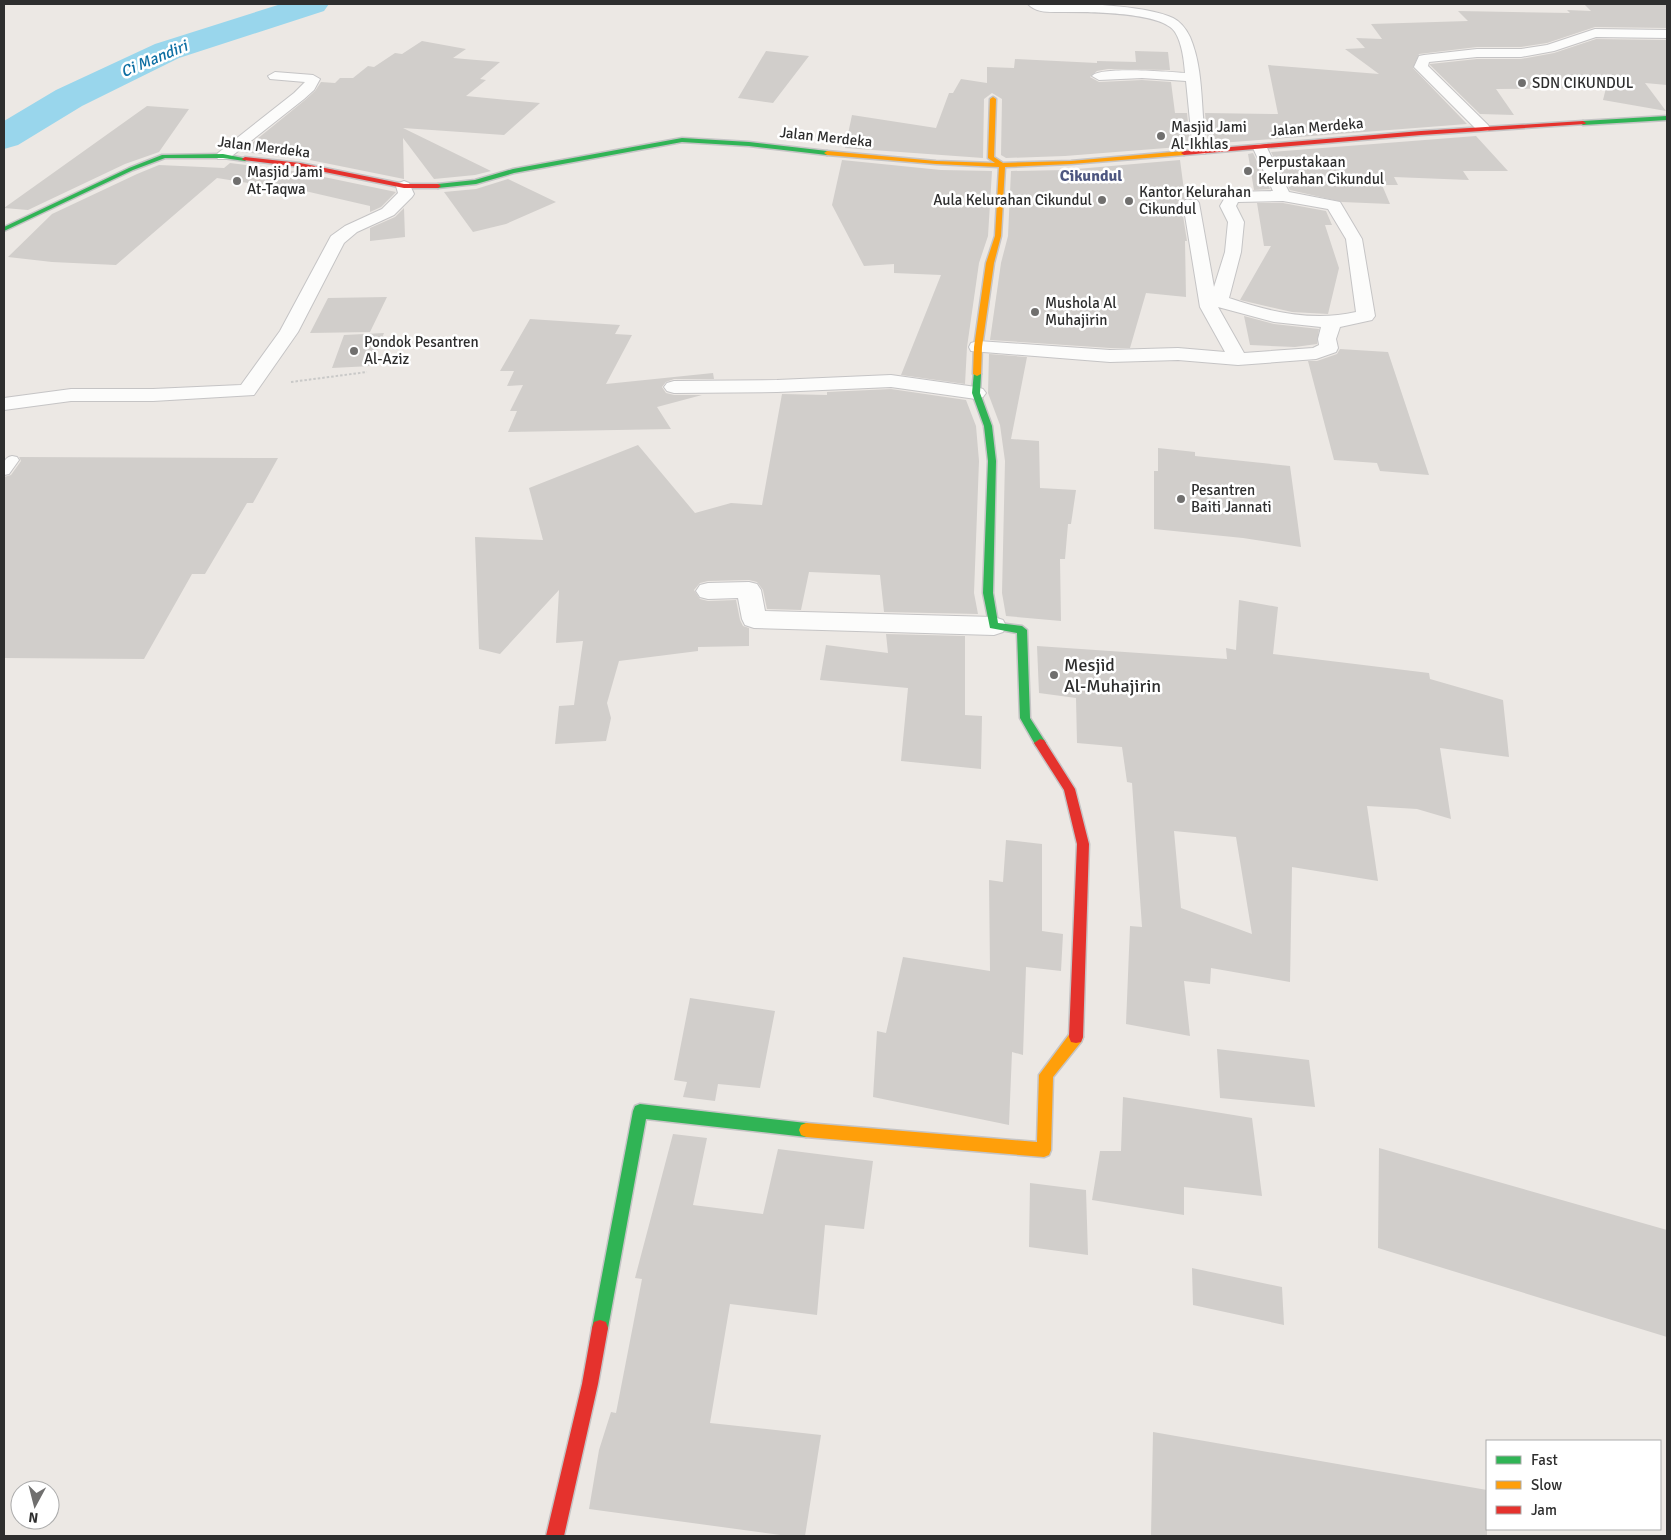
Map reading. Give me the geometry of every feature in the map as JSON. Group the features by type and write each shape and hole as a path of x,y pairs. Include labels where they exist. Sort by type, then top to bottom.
{"street":[{"path":"1038,6 1145,14 1168,21 1178,27 1185,43 1200,151"},
{"path":"1483,128 1421,67 1424,59 1477,53 1521,53 1549,48 1595,33 1667,34"},
{"path":"1099,76 1142,74 1191,77"},
{"path":"223,156 299,96 309,87 313,79 275,76"},
{"path":"993,99 991,158 1002,165 998,236 990,263 978,347 976,393 988,426 992,460 988,594 994,626"},
{"name":"Jalan Merdeka","path":"4,229 131,169 164,156 196,154 300,165 404,186 427,187 476,182 513,171 682,140 749,144 804,151 941,163 1002,165 1065,163 1200,151 1260,148 1483,128 1667,118"},
{"path":"1260,148 1283,196"},
{"path":"4,404 71,394 153,395 246,391 290,332 337,240 350,229 388,212 406,194 404,186"},
{"path":"1283,196 1334,205 1354,239 1366,316 1332,322 1257,314 1219,301 1233,252 1236,222 1228,206 1233,197 1283,196"},
{"path":"1191,203 1209,307 1238,359"},
{"path":"978,347 1110,356 1178,354 1238,359 1316,353 1329,348 1327,339 1332,322"},
{"path":"674,387 777,386 891,381 976,393"},
{"path":"555,1536 590,1384 640,1110 801,1130 1044,1150 1046,1075 1077,1036 1083,844 1069,788 1024,718 1022,630 994,626 754,619 750,590 708,591"}],"path":[{"path":"246,391 321,377 367,372"}],"building":[{"path":"1584,4 1667,4 1667,28 1595,27 1547,43 1521,47 1477,47 1419,54 1413,68 1467,124 1220,143 1208,142 1205,113 1278,114 1268,65 1379,74 1345,49 1365,48 1356,38 1382,39 1371,24 1468,21 1458,11 1570,13 1567,10 1591,11"},
{"path":"1596,39 1667,40 1667,85 1645,83 1666,111 1603,100 1606,88 1496,89 1514,115 1480,114 1430,65 1477,59 1521,59 1554,53"},
{"path":"422,41 466,49 453,58 500,62 480,79 486,80 466,96 540,103 504,135 403,128 491,171 475,175 434,179 403,138 404,179 300,158 241,152 305,100 321,82 335,83 340,78 353,78 368,66 374,67 395,53 402,54"},
{"path":"766,51 809,56 773,103 738,98"},
{"path":"1135,51 1168,52 1170,70 1108,69 1097,71 1090,77 1099,82 1142,80 1171,82 1175,113 1187,113 1190,141 1178,140 1179,147 1065,156 1006,158 1001,155 1002,99 992,93 984,99 983,158 845,148 852,115 936,128 949,93 953,93 961,79 987,83 987,67 1014,68 1015,59 1097,63 1097,61 1136,62"},
{"path":"147,106 189,109 159,152 125,164 28,210 4,208"},
{"path":"1476,136 1508,171 1463,171 1469,180 1394,177 1398,185 1382,185 1390,204 1342,202 1290,190 1271,152"},
{"path":"1253,153 1270,189 1254,190 1248,154"},
{"path":"842,160 941,170 992,171 988,236 979,263 967,347 965,384 901,375 941,275 894,273 894,264 864,266 832,205"},
{"path":"1180,160 1185,198 1181,203 1187,241 1185,241 1186,297 1146,293 1130,348 990,340 1001,263 1008,236 1011,171 1065,170"},
{"path":"230,163 300,172 396,192 381,207 370,212 370,206 305,191 217,178 116,265 52,262 8,257 52,214 137,174 159,165 224,168"},
{"path":"508,179 556,202 506,224 473,232 444,192 476,189"},
{"path":"1257,203 1283,203 1326,211 1332,225 1325,225 1339,268 1328,314 1292,312 1240,300 1271,246 1264,246"},
{"path":"404,208 405,237 370,241 370,228 395,217"},
{"path":"387,297 370,332 310,333 328,298"},
{"path":"1244,316 1274,324 1319,329 1317,344 1295,347 1250,345"},
{"path":"530,319 620,325 615,334 632,335 606,384 713,373 714,379 674,379 666,382 662,387 666,393 674,395 702,395 657,407 671,429 508,432 517,411 510,411 523,385 507,386 514,371 500,371"},
{"path":"384,333 371,366 332,368 344,335"},
{"path":"1340,349 1388,352 1429,475 1380,471 1377,463 1334,460 1308,361 1317,361 1337,354"},
{"path":"989,354 1027,357 1011,439 1039,441 1040,488 1076,490 1071,524 1068,524 1065,559 1060,559 1061,621 1006,616 1002,593 1005,461 1000,425 988,393"},
{"path":"891,389 966,400 976,426 979,461 974,593 978,614 884,612 880,575 809,572 801,610 767,609 763,590 757,582 749,580 708,581 700,583 694,590 700,599 708,601 736,600 740,620 743,626 749,628 749,646 698,647 698,651 619,661 607,703 611,718 606,741 555,744 559,706 574,705 583,641 556,643 559,590 500,654 479,649 475,537 543,540 529,488 638,445 695,513 731,503 762,505 782,394 827,395 827,392"},
{"path":"1158,448 1195,452 1195,456 1290,466 1301,547 1243,538 1154,529 1154,471 1158,471"},
{"path":"19,457 278,458 253,503 247,503 205,574 192,574 144,659 4,658 4,477 11,475 21,461"},
{"path":"1239,600 1278,607 1273,654 1429,673 1430,679 1503,700 1509,757 1440,748 1451,819 1417,809 1367,806 1378,881 1292,867 1290,982 1211,968 1210,984 1184,981 1190,1036 1126,1024 1130,926 1142,927 1132,783 1127,782 1122,747 1077,743 1076,698 1039,693 1037,646 1227,659 1226,648 1236,650","holes":["1174,831 1236,837 1252,934 1181,908"]},
{"path":"886,634 965,636 965,715 982,716 981,769 901,761 908,688 820,680 826,645 888,653"},
{"path":"1006,840 1042,844 1042,931 1063,934 1061,971 1026,967 1023,1055 1012,1052 1009,1125 873,1097 877,1031 886,1033 903,957 990,971 989,880 1003,882"},
{"path":"690,998 775,1011 760,1088 718,1084 715,1101 683,1097 687,1082 674,1080"},
{"path":"1217,1049 1309,1060 1315,1107 1220,1098"},
{"path":"1123,1097 1252,1118 1262,1196 1184,1187 1184,1215 1092,1200 1100,1151 1121,1151"},
{"path":"673,1134 707,1138 693,1205 763,1214 778,1149 873,1161 864,1229 825,1225 817,1315 730,1304 710,1423 821,1435 805,1536 788,1536 589,1509 599,1450 611,1412 616,1413 642,1279 635,1278"},
{"path":"1379,1148 1667,1230 1667,1337 1378,1248"},
{"path":"1030,1183 1086,1190 1088,1255 1029,1247"},
{"path":"1192,1268 1282,1287 1284,1325 1193,1305"},
{"path":"1153,1432 1486,1490 1487,1536 1151,1536"}],"waterway":[{"name":"Ci Mandiri","path":"4,137 69,98 167,51 313,4"}],"traffic: fast":[{"path":"1583,123 1667,118"},
{"path":"438,186 476,182 513,171 682,140 749,144 827,153"},
{"path":"4,229 131,169 164,156 223,156 245,159"},
{"path":"977,374 976,393 988,426 992,461 988,593 994,626 1022,630 1025,718 1040,743"},
{"path":"600,1328 640,1111 806,1130"}],"traffic: slow":[{"path":"977,374 978,347 990,263 998,236 1002,165 991,158 993,99"},
{"path":"827,153 980,165 1071,163 1184,153"},
{"path":"806,1130 1044,1150 1046,1075 1076,1037"}],"traffic: jam":[{"path":"1184,153 1421,133 1583,123"},
{"path":"245,159 300,165 404,186 438,186"},
{"path":"1040,743 1069,789 1083,844 1076,1037"},
{"path":"555,1536 590,1384 600,1328"}],"place":[{"name":"SDN CIKUNDUL","path":"1522,83"},
{"name":"Masjid Jami Al-Ikhlas","path":"1161,136"},
{"name":"Perpustakaan Kelurahan Cikundul","path":"1248,171"},
{"name":"Masjid Jami At-Taqwa","path":"237,181"},
{"name":"Aula Kelurahan Cikundul","path":"1102,200"},
{"name":"Kantor Kelurahan Cikundul","path":"1129,201"},
{"name":"Mushola Al Muhajirin","path":"1035,312"},
{"name":"Pondok Pesantren Al-Aziz","path":"354,351"},
{"name":"Pesantren Baiti Jannati","path":"1181,499"},
{"name":"Mesjid Al-Muhajirin","path":"1054,675"}],"district":[{"name":"Cikundul","path":"1091,176"}]}
